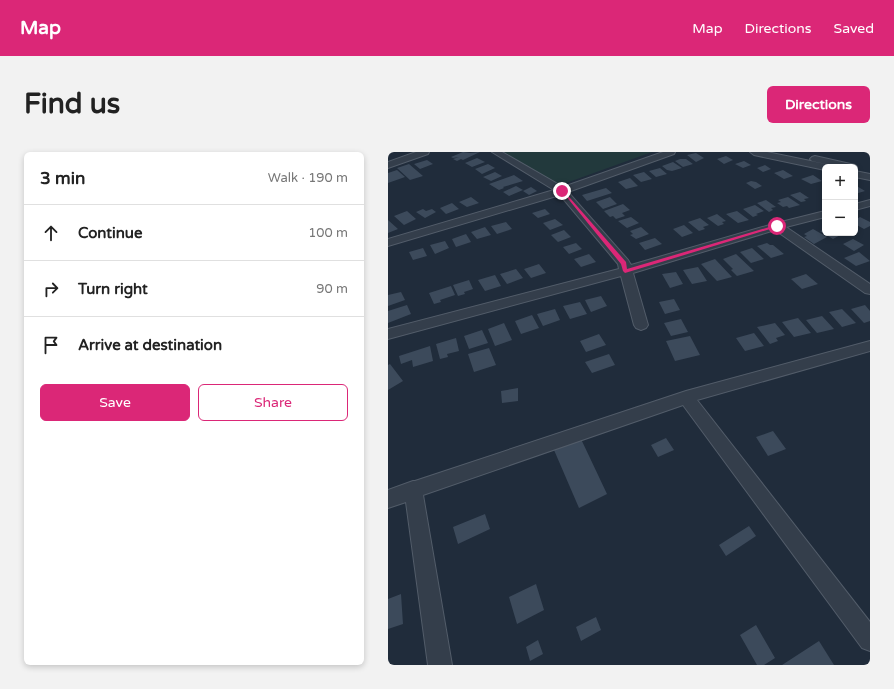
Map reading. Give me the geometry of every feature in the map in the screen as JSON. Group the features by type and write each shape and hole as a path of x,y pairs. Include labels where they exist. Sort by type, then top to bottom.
{"street":[{"path":"388,157 403,152"},
{"path":"388,165 425,152"},
{"path":"496,152 562,191 624,263 641,326"},
{"path":"388,243 562,191 671,152"},
{"path":"754,152 822,166"},
{"path":"782,152 840,164"},
{"path":"858,168 870,171"},
{"path":"858,175 870,177"},
{"path":"858,206 870,203"},
{"path":"388,334 625,271 777,226 822,215"},
{"path":"777,226 870,290"},
{"path":"388,499 686,397 870,346"},
{"path":"686,397 870,640"},
{"path":"413,490 440,665"}],"green space":[{"path":"503,152 652,152 555,187"}],"building":[{"path":"463,152 480,152 463,160 461,159 457,161 453,159 459,157 451,157"},
{"path":"696,153 704,158 696,162 687,155"},
{"path":"726,156 733,160 724,164 717,159"},
{"path":"477,158 485,162 472,167 465,163"},
{"path":"686,159 693,164 683,167 675,161"},
{"path":"427,160 433,164 420,169 414,164"},
{"path":"744,161 751,165 743,168 735,164"},
{"path":"673,162 682,168 672,171 667,170 662,166"},
{"path":"409,164 423,176 410,180 397,168"},
{"path":"488,164 495,168 482,174 475,169"},
{"path":"765,165 771,169 763,172 757,168"},
{"path":"660,168 667,174 656,177 649,171"},
{"path":"397,170 405,177 388,183 388,173"},
{"path":"783,170 793,176 784,179 774,173"},
{"path":"495,172 502,176 491,181 483,177"},
{"path":"644,172 652,179 641,182 633,175"},
{"path":"514,175 523,181 503,187 504,188 499,190 489,184"},
{"path":"813,175 822,181 811,184 801,179"},
{"path":"630,178 638,186 626,189 618,182"},
{"path":"751,181 762,186 755,189 746,183"},
{"path":"516,186 523,190 509,196 503,192"},
{"path":"531,187 537,191 529,195 523,191"},
{"path":"858,187 865,191 858,193"},
{"path":"606,188 612,193 587,201 582,195"},
{"path":"800,192 809,198 804,199 806,201 801,202 790,195"},
{"path":"471,197 479,203 467,207 459,202"},
{"path":"610,197 617,204 603,209 596,202"},
{"path":"788,197 800,205 789,208 787,206 783,207 777,203 781,202 778,200"},
{"path":"766,200 776,207 771,208 773,210 769,212 757,203"},
{"path":"452,203 459,209 446,214 440,208"},
{"path":"623,204 630,210 622,213 625,216 616,219 613,216 610,217 604,211"},
{"path":"755,205 764,211 753,217 743,209"},
{"path":"423,209 426,211 432,209 436,212 425,218 416,212"},
{"path":"545,209 550,214 538,218 532,213"},
{"path":"407,211 416,219 404,225 394,216"},
{"path":"737,211 749,220 738,223 726,214"},
{"path":"717,214 726,221 722,222 724,224 718,226 707,218"},
{"path":"631,217 639,223 627,228 618,221"},
{"path":"860,217 870,222 870,226 864,229 858,226 858,218"},
{"path":"700,218 709,225 703,227 705,229 699,231 688,222"},
{"path":"555,219 563,225 550,230 543,223"},
{"path":"388,220 398,229 388,233"},
{"path":"506,222 512,229 497,234 491,226"},
{"path":"684,225 693,233 682,237 673,229"},
{"path":"485,227 491,235 477,239 471,232"},
{"path":"641,227 649,234 636,239 630,235 633,234 630,231"},
{"path":"813,229 822,234 822,236 827,237 814,244 804,237 807,236 804,234"},
{"path":"564,230 571,237 558,242 551,235"},
{"path":"466,234 471,242 456,247 452,239"},
{"path":"828,236 838,236 833,239"},
{"path":"655,238 662,244 645,250 639,243"},
{"path":"853,239 864,245 854,251 843,244"},
{"path":"445,241 449,248 435,254 430,245"},
{"path":"576,243 582,249 569,254 563,247"},
{"path":"767,243 773,245 784,254 771,258 757,246"},
{"path":"423,248 427,256 413,260 409,252"},
{"path":"752,248 764,259 751,263 740,252"},
{"path":"859,252 870,261 856,266 844,258"},
{"path":"589,254 596,262 581,267 574,259"},
{"path":"736,254 754,271 737,276 731,270 733,269 723,259"},
{"path":"715,259 732,277 717,281 701,264"},
{"path":"539,264 546,273 531,278 524,269"},
{"path":"698,267 707,281 692,284 683,270"},
{"path":"516,269 523,278 507,284 500,274"},
{"path":"676,272 683,284 670,288 662,274"},
{"path":"806,274 818,284 802,289 791,279"},
{"path":"495,275 501,286 485,291 478,280"},
{"path":"469,280 473,289 458,296 453,285"},
{"path":"451,286 455,295 440,300 441,302 434,304 429,293"},
{"path":"401,292 405,300 388,306 388,295"},
{"path":"601,296 607,306 591,312 585,300"},
{"path":"674,299 680,310 665,314 659,302"},
{"path":"580,302 587,314 570,319 563,306"},
{"path":"407,305 411,314 388,323 388,311"},
{"path":"865,305 870,311 870,321 864,323 851,309"},
{"path":"555,309 560,320 543,326 537,314"},
{"path":"842,309 856,323 842,327 829,312"},
{"path":"532,315 539,328 521,334 515,321"},
{"path":"822,316 834,329 817,333 806,320"},
{"path":"798,318 811,333 794,337 782,322"},
{"path":"681,319 688,332 671,336 664,323"},
{"path":"504,323 512,340 495,346 488,329"},
{"path":"775,323 785,335 776,338 778,341 770,344 757,327"},
{"path":"482,330 488,343 469,349 464,336"},
{"path":"754,333 764,346 745,351 736,338"},
{"path":"599,334 606,345 586,352 580,341"},
{"path":"690,336 700,355 675,361 666,341"},
{"path":"456,338 459,351 447,354 448,357 440,359 436,344"},
{"path":"430,346 433,361 413,367 412,360 401,364 399,356"},
{"path":"489,348 496,365 474,372 468,354"},
{"path":"609,354 615,365 592,373 585,362"},
{"path":"390,364 403,381 388,390 388,365"},
{"path":"518,388 518,401 502,403 501,391"},
{"path":"773,431 786,449 768,456 756,437"},
{"path":"666,438 674,450 658,457 651,445"},
{"path":"581,439 607,494 579,508 554,450"},
{"path":"485,514 490,529 458,544 453,527"},
{"path":"749,526 756,536 726,556 719,545"},
{"path":"536,584 544,610 517,624 509,597"},
{"path":"401,594 403,624 388,629 388,599"},
{"path":"596,617 601,630 581,641 576,627"},
{"path":"756,625 775,658 764,665 757,665 740,635"},
{"path":"538,640 543,654 530,661 526,647"},
{"path":"819,641 834,665 782,665"}],"route":[{"path":"562,191 624,263 625,271 777,226"}]}
